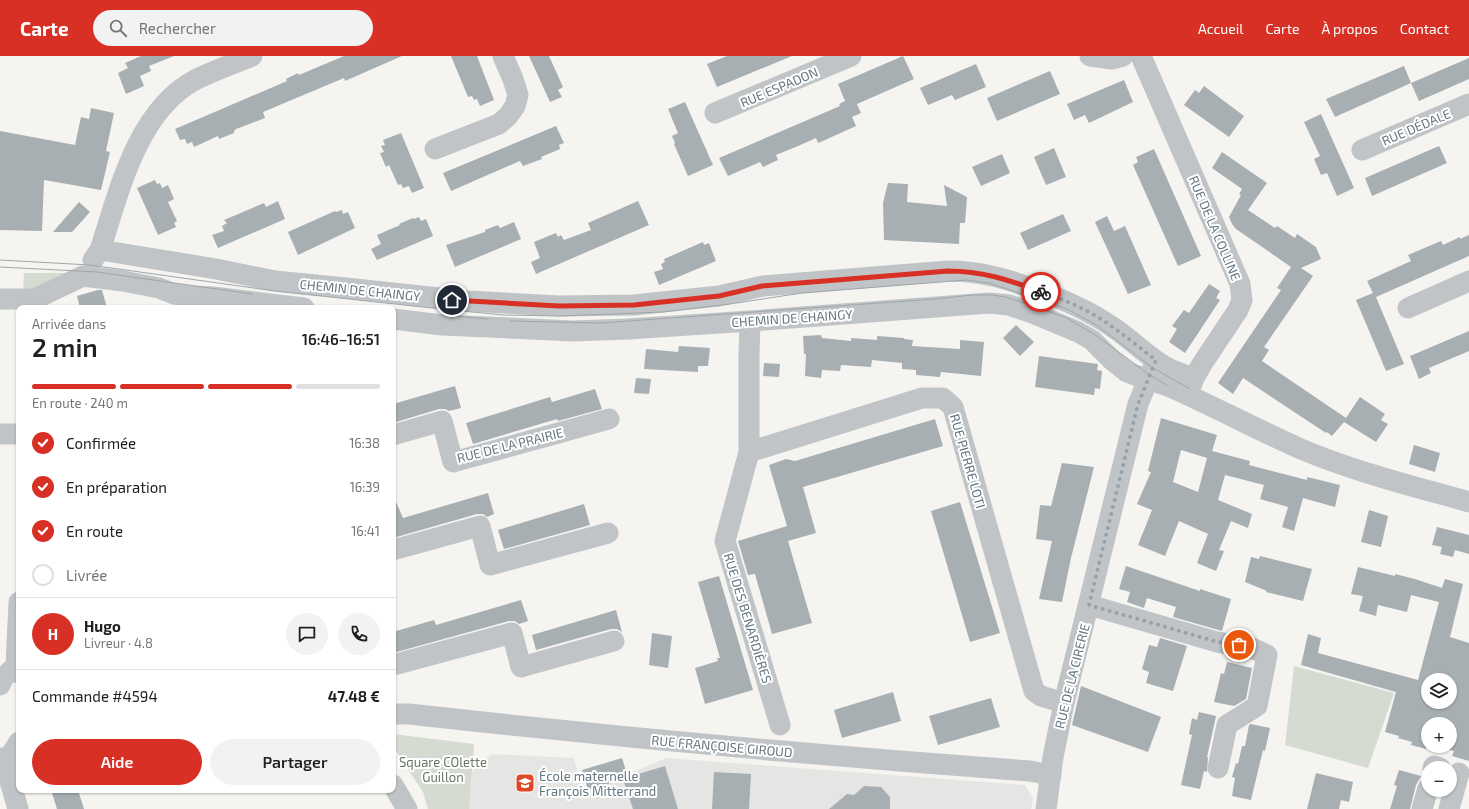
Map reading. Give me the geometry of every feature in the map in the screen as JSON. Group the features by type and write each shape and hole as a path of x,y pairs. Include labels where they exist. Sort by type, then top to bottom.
{"street":[{"path":"0,299 34,304 83,276 100,250 128,166 144,134 156,115 171,98 195,81 252,56"},
{"path":"435,149 499,124 508,116 515,106 518,95 503,56"},
{"path":"1090,56 1112,59 1123,56"},
{"name":"RUE DE LA COLLINE","path":"1141,56 1240,284 1242,300 1238,310 1191,387"},
{"name":"RUE ESPADON","path":"715,114 846,57"},
{"name":"RUE DÉDALE","path":"1362,150 1469,104"},
{"name":"CHEMIN DE CHAINGY","path":"100,250 216,269 275,281 467,301 559,306 634,305 719,296 762,286 948,271 966,271 1010,280 1066,300 1114,328 1191,387"},
{"path":"213,303 216,269"},
{"name":"CHEMIN DE CHAINGY","path":"83,276 123,281 159,288 174,294 213,303 249,305"},
{"path":"1408,308 1469,281"},
{"name":"CHEMIN DE CHAINGY","path":"396,319 442,325 574,331 750,321 989,302 1009,305 1078,332 1092,340 1128,372 1168,386 1191,387"},
{"name":"RUE DES BENARDIÈRES","path":"750,321 749,452 725,542 780,725"},
{"name":"RUE DE LA CIRERIE","path":"1046,809 1050,775 1064,703 1138,404 1156,360"},
{"path":"1191,387 1278,431 1314,445 1363,464 1469,495"},
{"path":"1191,387 1301,449 1336,463 1469,502"},
{"name":"RUE PIERRE LOTI","path":"749,452 922,398 943,398 952,408 1034,691 1041,696 1064,703"},
{"name":"RUE DE LA PRAIRIE","path":"396,434 442,421 453,462 609,419"},
{"path":"0,434 16,434"},
{"path":"396,549 480,526 490,564 608,533"},
{"path":"1089,605 1218,642 1250,647 1267,655 1257,706 1228,726 1218,768"},
{"path":"396,664 512,633 521,666 614,641"},
{"path":"0,685 3,678 16,671"},
{"name":"RUE FRANÇOISE GIROUD","path":"396,714 409,714 535,728 791,752 1030,771 1050,775"},
{"path":"16,747 8,761 18,809"},
{"path":"396,790 407,809"},
{"path":"1422,809 1425,797"},
{"path":"1449,809 1451,797"}],"shaded area":[{"path":"491,754 574,758 583,793 667,758 1025,785 1033,799 1031,809 469,809 472,772"}],"green space":[{"path":"24,273 66,273 36,289 23,290"},
{"path":"1294,666 1394,693 1368,768 1285,745"},
{"name":"Square COlette Guillon","path":"396,734 474,744 469,809 428,809 423,792 396,751"}],"building":[{"path":"141,56 174,56 149,66 151,71 140,76 144,86 126,94 118,73 128,68 125,63"},
{"path":"344,56 402,56 345,81 344,78 263,112 265,118 236,129 234,133 219,139 218,136 194,147 192,142 187,144 185,139 180,140 175,129 287,81 286,79 298,73 299,75"},
{"path":"451,56 477,56 494,100 480,106 477,99 474,100 472,96 468,97"},
{"path":"529,56 549,56 563,87 558,90 562,97 550,102"},
{"path":"727,56 792,56 717,87 707,64"},
{"path":"903,56 914,79 857,104 861,113 852,117 856,126 818,143 816,138 776,155 778,160 763,167 760,162 728,176 719,158 840,106 839,104 845,101 838,84"},
{"path":"1469,58 1469,79 1419,101 1411,83"},
{"path":"976,64 986,87 955,100 952,95 928,105 920,88"},
{"path":"1404,66 1411,83 1335,117 1326,99"},
{"path":"1050,71 1060,94 997,121 987,98"},
{"path":"1124,80 1133,102 1089,123 1085,115 1074,120 1067,104"},
{"path":"1204,86 1244,116 1229,137 1184,105 1195,90 1199,93"},
{"path":"685,102 713,165 688,176 674,144 675,143 672,136 678,133 668,109"},
{"path":"91,108 114,113 106,151 110,152 101,190 44,180 42,231 0,230 0,131 75,145 81,117 89,119"},
{"path":"1321,114 1354,188 1337,196 1327,173 1321,175 1314,159 1320,156 1304,122"},
{"path":"556,126 564,143 559,145 560,149 541,157 542,159 523,166 520,161 451,191 443,173"},
{"path":"401,133 424,188 412,193 409,186 403,188 401,184 398,185 389,165 386,167 380,153 384,152 381,146 385,145 383,140"},
{"path":"1439,146 1447,163 1372,196 1365,178"},
{"path":"1054,148 1066,177 1046,185 1034,157"},
{"path":"1154,149 1201,256 1178,266 1133,165 1138,162 1136,157"},
{"path":"1222,152 1267,183 1248,210 1275,228 1277,226 1295,238 1297,234 1316,247 1321,259 1301,268 1313,276 1264,347 1269,350 1262,361 1346,418 1360,397 1385,414 1381,420 1388,424 1376,442 1344,422 1332,436 1243,378 1233,394 1218,383 1281,290 1277,288 1291,267 1236,229 1232,224 1229,217 1241,195 1239,194 1242,189 1212,168"},
{"path":"1002,154 1010,173 981,186 972,167"},
{"path":"155,180 157,184 160,183 162,188 168,185 174,199 168,202 177,221 174,223 176,227 158,235 137,188"},
{"path":"888,183 908,184 907,202 947,206 944,185 967,197 965,223 960,223 959,244 884,240 883,203"},
{"path":"278,201 285,219 218,248 212,235 224,231 222,226 227,223 224,220 264,203 266,207"},
{"path":"638,201 649,225 536,274 531,262 540,258 534,242 556,233 558,237 561,235 564,240 591,230 588,223"},
{"path":"79,202 90,212 72,232 53,232"},
{"path":"342,210 343,214 348,212 355,228 298,255 288,232 335,211"},
{"path":"1063,214 1071,231 1028,250 1020,233"},
{"path":"1107,216 1114,231 1125,226 1151,285 1128,294 1095,222"},
{"path":"419,217 421,221 426,219 433,236 377,260 371,249 381,244 377,235 413,218"},
{"path":"514,222 521,239 455,267 446,245 485,232 485,230 498,225 500,228"},
{"path":"1469,235 1469,256 1376,297 1404,364 1386,371 1356,300 1373,293 1367,281 1411,261 1408,255 1441,241 1443,245 1460,237 1460,239"},
{"path":"703,242 704,245 709,243 716,261 659,285 654,272 663,269 661,264 665,262 664,259"},
{"path":"1209,284 1220,291 1216,298 1220,300 1185,353 1169,342 1177,329 1172,326 1184,310 1189,313"},
{"path":"102,290 106,305 79,305 77,296"},
{"path":"1016,325 1034,342 1020,356 1003,338"},
{"path":"1469,331 1469,351 1429,368 1431,373 1419,379 1410,356"},
{"path":"821,335 822,338 851,341 851,338 877,340 877,336 904,338 913,340 912,346 960,349 960,340 984,342 981,376 941,372 940,377 916,375 916,370 902,369 902,363 872,360 871,367 841,365 840,371 822,370 821,378 805,376 806,354 804,354 803,336"},
{"path":"679,346 710,348 708,366 698,366 698,372 644,369 646,349 678,352"},
{"path":"1039,356 1098,364 1097,370 1102,371 1100,389 1095,388 1094,395 1035,387"},
{"path":"764,363 780,364 779,377 763,376"},
{"path":"636,378 651,379 649,394 634,393"},
{"path":"455,386 461,408 449,411 439,409 396,422 396,403"},
{"path":"595,389 602,409 558,421 557,419 473,444 466,423 550,397 552,402"},
{"path":"1161,418 1217,435 1212,451 1250,461 1249,465 1307,480 1307,477 1340,485 1335,507 1303,498 1294,531 1282,527 1288,507 1260,499 1264,485 1225,475 1218,500 1252,514 1248,528 1231,521 1219,550 1224,551 1216,571 1197,563 1208,534 1179,521 1165,556 1138,545 1152,510 1137,504 1151,472 1148,471","holes":["1181,450 1207,458 1198,492 1173,482"]},
{"path":"935,419 943,446 803,487 816,533 788,541 812,623 772,634 755,574 748,575 738,541 787,526 769,465 786,459 795,461"},
{"path":"1414,445 1440,453 1435,472 1409,464"},
{"path":"1062,463 1094,467 1071,558 1062,602 1039,599 1052,541 1036,539 1040,505 1051,506"},
{"path":"488,493 494,514 487,517 483,514 477,514 396,537 396,502 403,518"},
{"path":"960,502 1000,633 970,642 931,511"},
{"path":"584,504 590,525 504,549 498,530"},
{"path":"1369,510 1388,516 1381,547 1361,542"},
{"path":"1437,527 1469,535 1469,554 1455,550 1453,557 1440,554 1442,547 1432,545"},
{"path":"1260,556 1312,569 1303,601 1266,592 1267,591 1245,582 1251,557 1259,559"},
{"path":"1126,566 1200,591 1200,589 1231,599 1222,631 1173,617 1176,607 1147,598 1144,608 1127,602 1130,592 1119,589"},
{"path":"1358,567 1415,579 1442,588 1445,579 1463,584 1450,637 1469,643 1469,761 1452,756 1453,753 1457,753 1457,717 1421,717 1421,748 1411,745 1412,742 1385,732 1396,692 1301,665 1308,634 1321,638 1318,653 1418,680 1439,602 1411,595 1407,612 1378,605 1376,616 1359,611 1363,596 1351,594"},
{"path":"719,576 753,690 705,704 695,668 718,661 717,658 720,658 698,582"},
{"path":"521,600 528,621 519,624 515,621 509,621 396,652 396,631 434,620 436,625"},
{"path":"616,610 622,632 617,629 611,629 536,650 532,635"},
{"path":"652,633 672,636 668,668 649,665"},
{"path":"1160,638 1187,646 1173,691 1146,683 1149,672 1142,669 1149,645 1157,647"},
{"path":"1227,662 1252,668 1246,699 1234,706 1214,702 1221,673 1224,674"},
{"path":"1081,686 1161,717 1148,752 1072,725"},
{"path":"893,692 901,721 842,738 834,710"},
{"path":"991,698 1000,727 938,745 929,716"},
{"path":"1199,712 1216,716 1207,757 1207,772 1204,771 1200,789 1181,785 1192,735 1189,734 1192,718 1197,720"},
{"path":"1251,724 1270,728 1251,800 1232,796 1235,778 1232,777 1236,763 1238,764 1242,746 1245,746 1249,725"},
{"path":"622,758 628,777 665,766 678,809 633,809 623,779 588,790 582,770"},
{"path":"1399,770 1421,776 1416,785 1410,809 1390,809 1397,786 1394,785"},
{"path":"714,772 751,774 749,809 712,809"},
{"path":"1316,773 1353,782 1349,802 1341,800 1339,809 1307,809"},
{"path":"864,786 881,787 890,797 890,809 829,809 847,794 854,795"},
{"path":"52,793 79,793 84,809 57,809"}],"tram line":[{"path":"0,260 90,265 275,291 504,315 560,316 663,312 802,293 966,280 989,283 1067,309 1098,326 1153,368 1190,389"},
{"path":"0,267 97,272 252,294"},
{"path":"510,321 601,323 935,299 972,295 992,295 1006,297 1067,318 1097,336 1147,373 1168,386"},
{"path":"453,316 488,319"}],"way so far":[{"path":"1041,292 1066,300 1088,312 1114,328 1156,360 1138,404 1089,605 1218,642 1239,645"}],"place":[{"name":"École maternelle François Mitterrand","path":"525,783"}],"route":[{"path":"452,300 559,306 634,305 719,296 762,286 948,271 966,271 1010,280 1041,292"}]}
